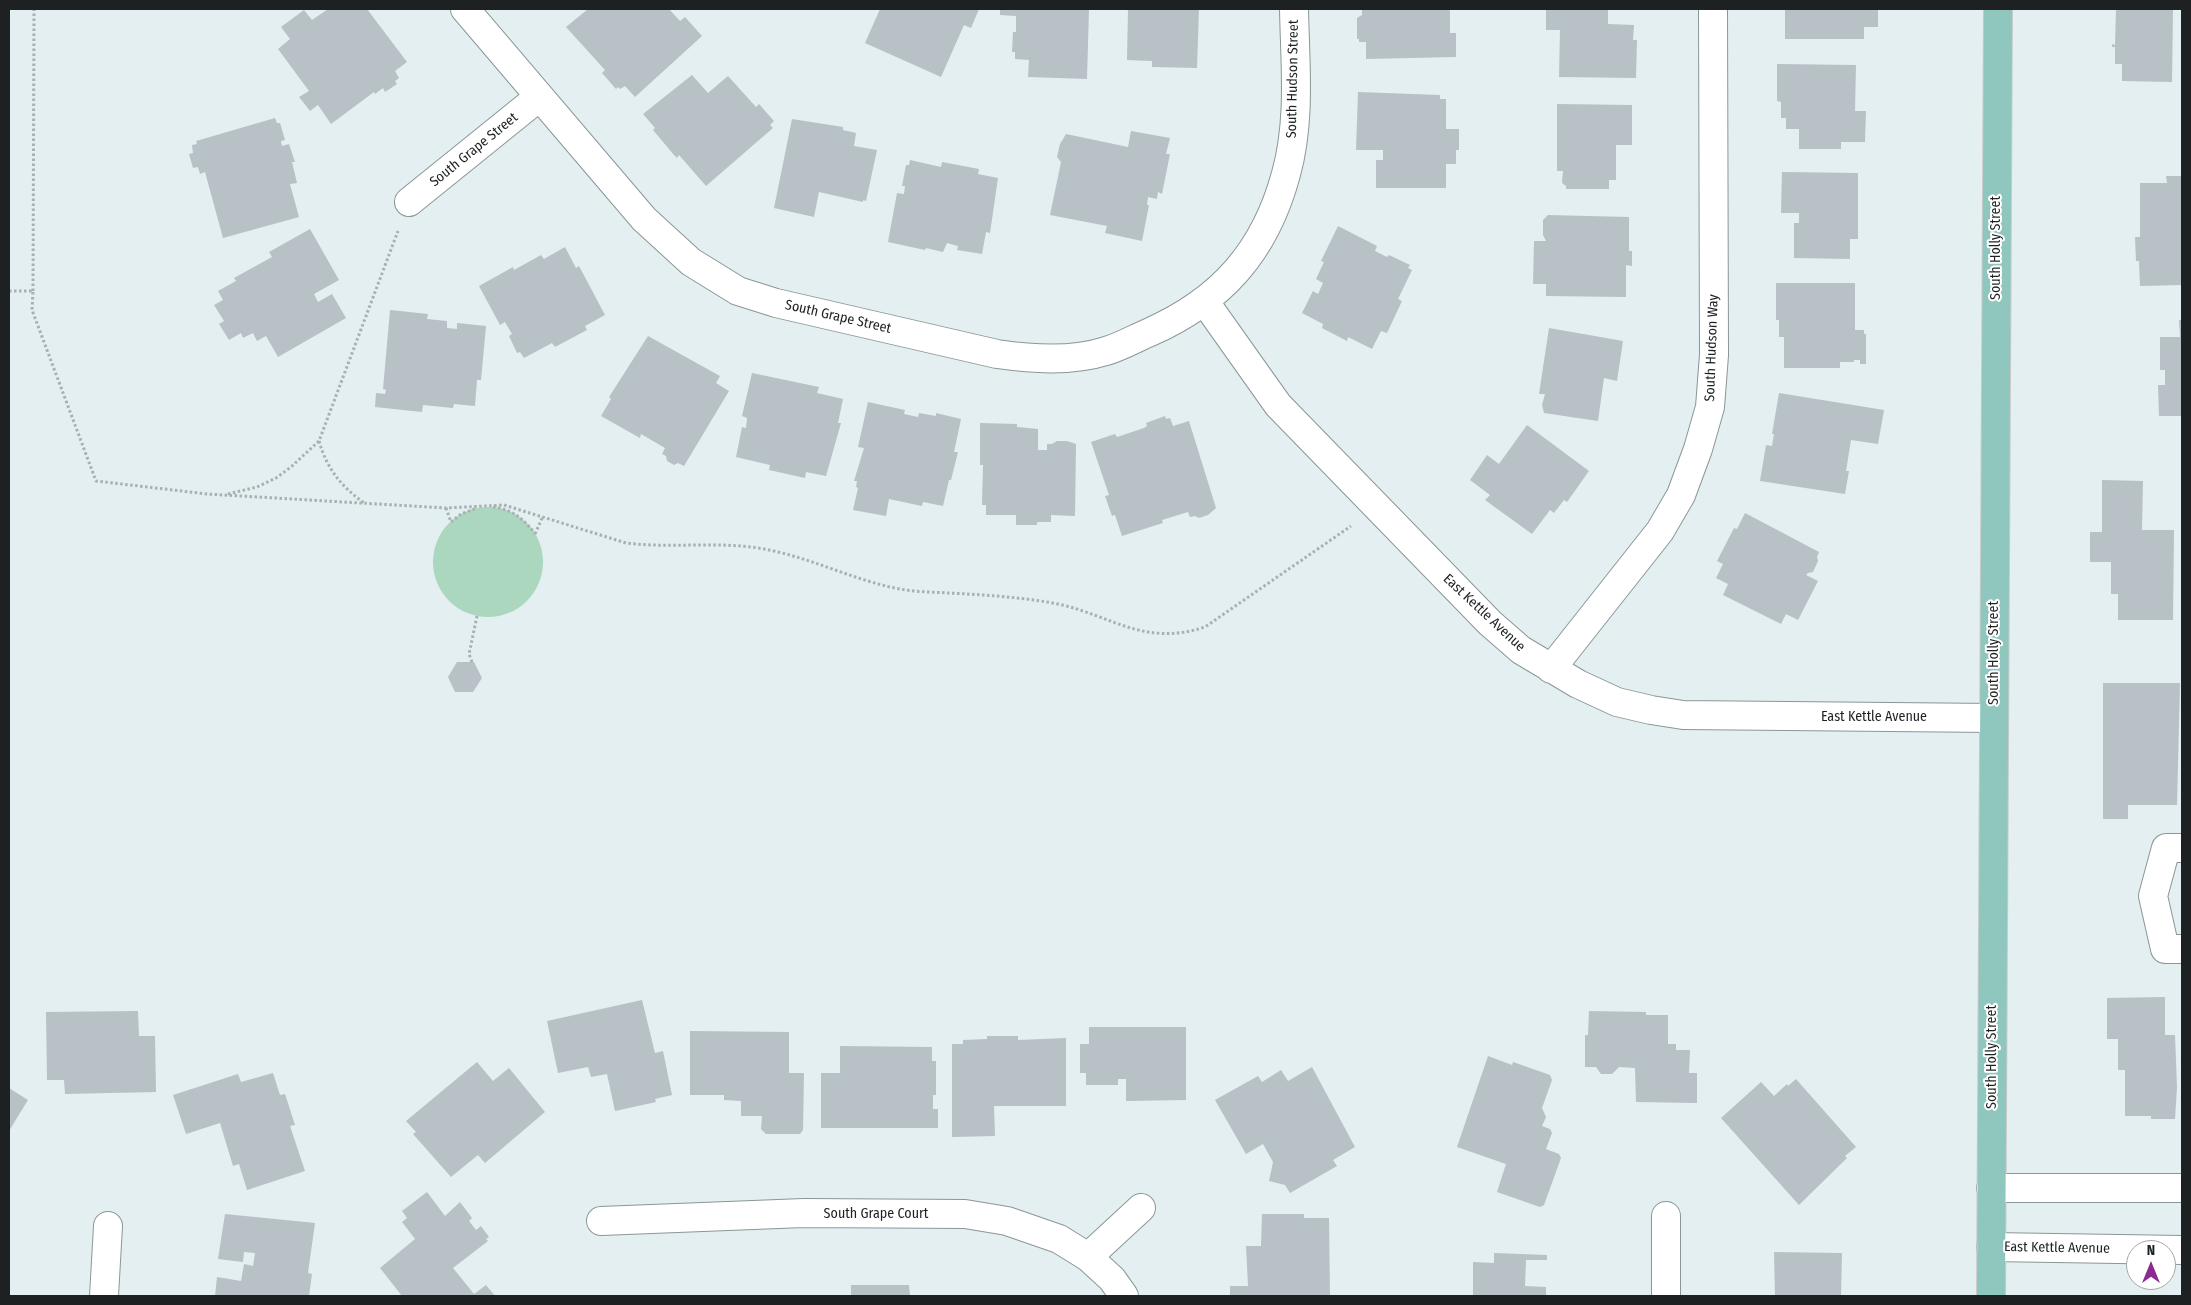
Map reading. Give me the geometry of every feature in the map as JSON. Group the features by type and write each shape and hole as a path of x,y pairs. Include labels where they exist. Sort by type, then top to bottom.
{"main road":[{"name":"South Holly Street","path":"1991,1296 1998,9"}],"street":[{"name":"South Grape Street","path":"465,9 644,219 691,262 738,291 776,303 997,354 1033,359 1077,356 1106,351 1175,321 1204,302"},
{"name":"South Hudson Street","path":"1204,302 1235,274 1257,245 1276,205 1287,174 1293,137 1295,103 1294,9"},
{"name":"South Hudson Way","path":"1551,669 1660,531 1681,495 1698,449 1710,407 1714,355 1713,9"},
{"name":"South Grape Street","path":"409,202 539,97"},
{"name":"East Kettle Avenue","path":"1204,302 1278,405 1376,507 1490,623 1521,650 1578,684 1617,702 1683,715 1994,718"},
{"path":"2182,848 2166,848 2153,896 2166,949 2182,949"},
{"path":"1991,1188 2182,1188"},
{"path":"1088,1257 1142,1208"},
{"name":"South Grape Court","path":"601,1221 804,1213 965,1214 1007,1221 1059,1238 1088,1257 1112,1279 1124,1296"},
{"path":"1666,1216 1666,1296"},
{"path":"104,1296 108,1226"},
{"name":"East Kettle Avenue","path":"1991,1246 2182,1250"}],"path":[{"path":"34,9 32,310 96,481 226,495 365,504 446,508 504,505 626,543 646,546 748,547 770,550 900,589 1039,601 1071,608 1139,631 1168,633 1194,631 1205,627 1376,507"},
{"path":"226,495 256,487 276,478 319,441 409,202"},
{"path":"9,291 33,291"},
{"path":"319,441 329,469 337,479 365,504"},
{"path":"446,508 451,522 461,514 478,508 496,507 513,513 527,523 535,534 543,516"},
{"path":"472,662 469,654 477,616"}],"green space":[{"path":"488,507 509,511 527,523 539,541 543,562 539,583 527,601 509,613 488,617 467,613 449,601 437,583 433,562 437,541 449,523 467,511"}],"building":[{"path":"328,9 367,9 407,62 395,71 399,78 395,81 397,84 385,92 383,88 375,94 374,92 331,124 318,105 310,111 299,97 309,91 278,49 290,39 281,27 304,10 312,20"},
{"path":"588,9 669,9 680,21 685,17 702,36 635,97 625,86 616,89 602,73 605,70 566,27"},
{"path":"880,9 979,9 971,28 964,25 941,77 865,43"},
{"path":"1000,9 1089,9 1087,79 1028,77 1029,60 1015,59 1015,52 1012,52 1013,32 1016,32 1016,16 1000,15"},
{"path":"1128,9 1199,9 1197,68 1152,67 1152,61 1127,60"},
{"path":"1362,9 1450,9 1450,33 1456,33 1456,57 1366,59 1366,42 1359,42 1359,39 1357,39 1357,18 1362,15"},
{"path":"1546,9 1608,9 1608,24 1634,25 1633,40 1637,40 1636,78 1559,77 1560,30 1546,30"},
{"path":"1785,9 1878,9 1878,27 1864,27 1864,39 1785,39"},
{"path":"2116,9 2173,9 2172,82 2122,81 2122,64 2115,64 2115,47 2112,47 2112,44 2115,45"},
{"path":"1777,64 1856,65 1855,111 1866,111 1865,142 1841,142 1841,149 1799,149 1799,129 1786,129 1786,118 1781,118 1781,102 1777,101"},
{"path":"692,75 708,93 728,76 756,107 759,104 774,121 770,125 773,128 706,186 679,155 677,158 674,155 653,130 655,128 643,114"},
{"path":"1358,92 1440,95 1440,99 1446,99 1446,129 1459,129 1459,150 1456,150 1456,164 1446,164 1446,188 1376,188 1376,160 1383,160 1383,150 1356,150"},
{"path":"1557,104 1632,105 1632,145 1616,145 1616,180 1609,180 1609,189 1566,189 1566,186 1562,183 1563,171 1557,171"},
{"path":"275,118 277,123 280,123 285,140 281,141 282,146 289,144 295,162 292,162 297,183 290,184 299,217 223,238 205,172 200,174 198,167 193,168 189,154 193,153 192,145 197,144 196,141"},
{"path":"792,119 843,127 843,130 856,133 854,146 877,150 866,201 863,200 863,202 819,192 814,217 774,208"},
{"path":"1131,131 1170,138 1166,154 1170,154 1162,194 1158,192 1157,199 1148,197 1147,205 1149,205 1142,241 1105,233 1107,226 1050,215 1061,162 1057,157 1060,144 1066,134 1128,147"},
{"path":"910,160 941,167 942,162 979,169 978,174 998,178 990,233 986,232 982,254 957,250 958,246 947,243 943,252 888,242 897,193 904,194 905,186 902,186 906,165 909,165"},
{"path":"1782,172 1858,173 1858,239 1850,239 1850,259 1794,258 1794,223 1799,223 1799,213 1781,213"},
{"path":"2166,176 2182,176 2182,285 2140,286 2139,261 2136,261 2135,237 2140,237 2140,183 2167,183"},
{"path":"1548,215 1629,217 1629,251 1632,251 1632,266 1626,265 1626,297 1546,296 1546,284 1533,284 1534,241 1546,241 1543,235 1543,220"},
{"path":"1338,226 1377,246 1375,251 1410,265 1408,268 1412,270 1398,299 1402,301 1387,333 1381,331 1372,349 1348,337 1347,341 1322,328 1323,324 1302,313 1313,291 1318,294 1323,283 1316,279 1324,262 1321,261"},
{"path":"310,229 339,280 314,294 318,302 332,294 346,318 278,357 266,336 257,341 253,333 243,338 241,333 229,340 219,324 224,321 214,305 223,300 218,291 236,281 234,278 272,257 269,252"},
{"path":"565,247 576,268 579,266 605,315 585,326 587,330 555,347 552,343 524,358 520,352 517,353 509,336 512,334 505,322 500,325 479,286 513,267 514,270 541,255 544,259"},
{"path":"1776,283 1855,283 1855,330 1864,330 1864,334 1866,334 1866,364 1860,364 1860,360 1854,360 1854,362 1840,362 1840,368 1784,368 1784,337 1779,337 1779,320 1776,320"},
{"path":"390,310 428,314 427,319 447,321 447,328 457,329 457,323 486,326 481,380 477,380 475,406 454,404 453,408 423,405 422,412 375,407 376,393 385,394 386,390 383,389"},
{"path":"2179,320 2182,320 2182,416 2159,416 2158,385 2165,385 2165,370 2160,370 2160,337 2180,337"},
{"path":"1549,328 1623,341 1617,381 1604,378 1598,421 1544,413 1542,405 1545,394 1539,394"},
{"path":"648,336 720,376 716,383 729,391 684,466 678,463 674,465 667,461 666,456 662,454 665,448 641,434 640,438 601,416 611,399 609,397"},
{"path":"752,373 819,387 817,393 843,399 838,423 841,423 826,476 806,472 805,478 769,470 770,465 736,457 742,427 746,428 747,418 742,416"},
{"path":"1779,393 1884,410 1878,444 1851,440 1846,471 1849,471 1845,494 1760,481 1766,445 1772,446 1774,434 1772,434"},
{"path":"868,402 905,410 904,414 918,417 919,413 936,416 936,413 961,419 954,452 958,452 943,506 923,502 922,506 889,499 886,516 853,510 858,488 856,487 857,481 854,481 864,448 858,447"},
{"path":"1165,416 1166,419 1170,418 1173,426 1189,421 1216,508 1208,515 1199,518 1195,516 1190,517 1188,512 1162,520 1163,523 1122,536 1115,515 1112,516 1105,496 1109,495 1091,442 1115,434 1117,437 1144,428 1147,426 1146,423"},
{"path":"980,423 1017,424 1017,427 1038,429 1038,450 1047,450 1047,444 1057,441 1067,441 1076,444 1075,516 1051,515 1051,522 1037,522 1037,525 1016,525 1016,515 986,515 986,505 982,505 983,465 980,465"},
{"path":"1527,425 1589,471 1567,502 1564,500 1554,513 1550,510 1532,534 1485,500 1490,495 1470,480 1487,455 1499,464"},
{"path":"2102,480 2143,481 2142,530 2174,530 2173,620 2118,620 2118,594 2111,594 2111,562 2090,562 2090,532 2102,532"},
{"path":"1745,513 1819,552 1818,561 1813,572 1806,575 1818,581 1798,620 1786,614 1781,624 1723,595 1728,584 1716,578 1723,564 1717,561 1734,528 1737,529"},
{"path":"457,662 474,662 482,678 473,692 455,692 448,677"},
{"path":"2103,683 2180,683 2177,805 2128,805 2128,819 2103,819"},
{"path":"2165,997 2165,1035 2175,1035 2177,1087 2175,1119 2151,1119 2151,1116 2125,1116 2125,1070 2118,1070 2118,1039 2107,1039 2107,998"},
{"path":"642,1000 655,1053 663,1051 672,1095 655,1099 656,1102 615,1111 607,1074 591,1077 588,1067 558,1073 547,1021"},
{"path":"138,1011 139,1036 155,1036 156,1092 65,1094 64,1080 47,1080 46,1012"},
{"path":"1589,1011 1646,1012 1646,1015 1668,1015 1668,1044 1676,1044 1676,1050 1690,1050 1689,1073 1697,1073 1697,1103 1636,1102 1635,1068 1619,1067 1612,1074 1601,1074 1596,1067 1585,1067 1585,1035 1588,1035"},
{"path":"1089,1027 1186,1027 1186,1100 1126,1101 1126,1079 1118,1079 1118,1085 1086,1085 1086,1073 1080,1073 1080,1044 1089,1044"},
{"path":"690,1031 789,1032 789,1073 804,1073 803,1130 800,1134 766,1134 761,1129 762,1116 741,1116 741,1101 724,1100 724,1095 690,1095"},
{"path":"987,1036 1018,1036 1018,1040 1066,1038 1066,1106 994,1106 995,1136 952,1137 952,1044 963,1044 963,1040 987,1039"},
{"path":"840,1046 932,1047 932,1061 936,1061 936,1095 933,1095 933,1109 938,1109 938,1128 821,1128 821,1073 840,1073"},
{"path":"1488,1056 1512,1065 1513,1062 1550,1075 1552,1080 1542,1108 1546,1117 1542,1126 1550,1129 1552,1133 1546,1149 1559,1154 1561,1158 1544,1205 1540,1207 1497,1192 1506,1164 1457,1147"},
{"path":"477,1062 493,1081 509,1068 545,1112 485,1163 478,1155 451,1177 413,1134 416,1132 406,1121"},
{"path":"1312,1067 1355,1147 1333,1160 1337,1166 1290,1193 1285,1185 1269,1181 1273,1162 1263,1144 1246,1154 1215,1100 1258,1076 1262,1082 1281,1070 1288,1081"},
{"path":"273,1073 280,1095 285,1094 295,1125 290,1126 305,1171 247,1190 239,1164 233,1166 220,1123 186,1134 173,1095 238,1074 241,1082"},
{"path":"1796,1079 1856,1147 1845,1156 1847,1158 1799,1205 1721,1118 1761,1082 1774,1096 1787,1084 1788,1086"},
{"path":"9,1088 28,1100 9,1131"},
{"path":"427,1192 445,1216 460,1202 472,1218 469,1221 476,1230 481,1226 489,1237 486,1239 488,1241 453,1268 474,1294 486,1285 495,1296 402,1296 380,1268 415,1239 402,1222 407,1218 402,1211"},
{"path":"225,1214 315,1223 308,1273 312,1274 309,1296 215,1296 217,1277 241,1281 244,1264 253,1266 255,1253 244,1252 243,1262 218,1259"},
{"path":"1262,1214 1304,1214 1304,1218 1329,1218 1330,1296 1230,1296 1230,1286 1248,1286 1246,1246 1261,1246"},
{"path":"1774,1252 1842,1253 1841,1296 1775,1296"},
{"path":"1494,1253 1547,1255 1547,1260 1526,1260 1525,1286 1546,1287 1546,1296 1473,1296 1473,1262 1494,1263"},
{"path":"851,1285 909,1285 910,1296 851,1296"}]}
